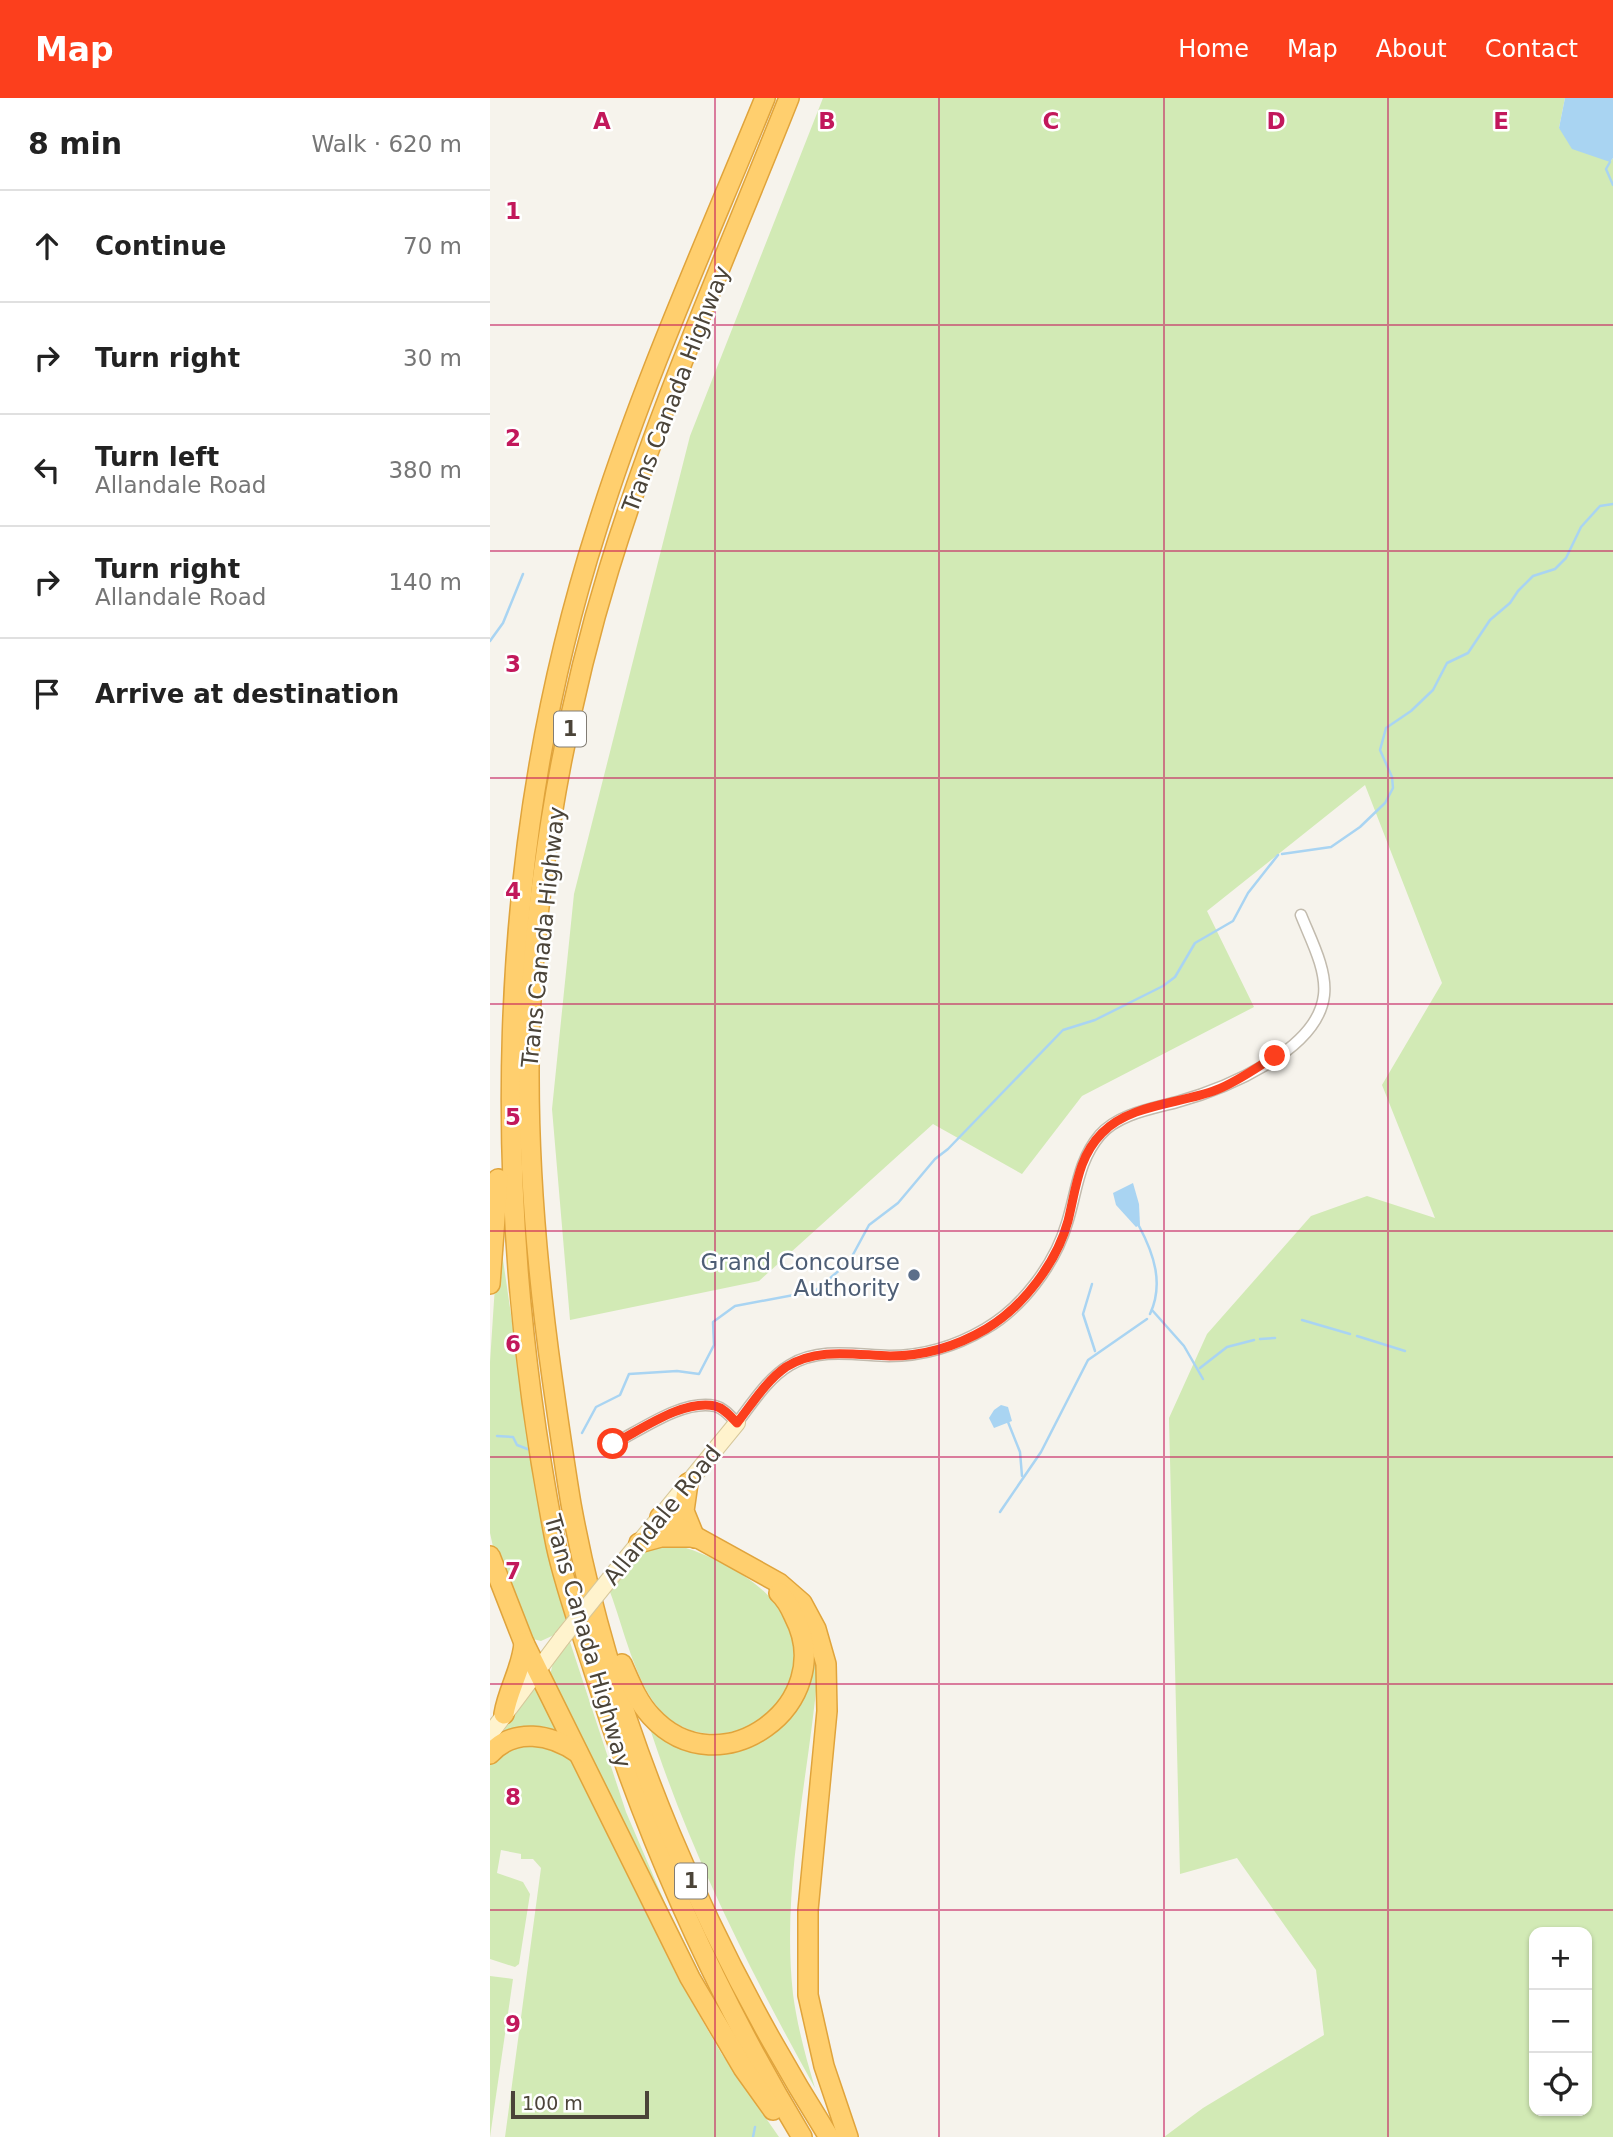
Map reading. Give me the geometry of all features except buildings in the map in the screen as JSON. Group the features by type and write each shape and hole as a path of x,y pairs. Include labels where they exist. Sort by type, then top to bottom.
{"highway":[{"name":"Trans Canada Highway","path":"765,98 625,445 596,528 572,616 546,730 518,891 508,1041 511,1250 523,1357 557,1550 607,1714 653,1842 719,1986 803,2137"},
{"name":"Trans Canada Highway","path":"789,98 675,385 609,571 573,713 545,873 529,1071 532,1192 538,1276 566,1469 595,1606 648,1775 696,1891 743,1991 790,2075 829,2137"},
{"path":"490,1284 508,1041"},
{"path":"688,1483 684,1511 695,1538"},
{"path":"660,1517 779,1583 802,1603 816,1629 827,1664 827,1711 808,1910 808,1995 824,2066 848,2137"},
{"path":"639,1544 661,1537 695,1538"},
{"path":"490,1556 524,1643 690,1978 743,2068 792,2137"},
{"path":"595,1606 638,1699 651,1716 681,1739 699,1743 731,1744 762,1731 780,1716 790,1702 806,1658 802,1630 785,1598 752,1568"},
{"path":"504,1714 506,1699 519,1673 524,1643"},
{"path":"490,1754 514,1738 533,1736 549,1738 578,1753"}],"main road":[{"name":"Allandale Road","path":"490,1734 562,1638 737,1423"}],"street":[{"name":"Allandale Road","path":"737,1423 770,1380 798,1361 838,1353 917,1354 968,1338 1005,1315 1042,1274 1059,1245 1081,1164 1103,1132 1128,1116 1236,1081 1308,1032 1319,1014 1324,982 1301,915"},
{"path":"613,1444 685,1409 700,1406 722,1409 737,1423"}],"green space":[{"path":"823,98 1565,98 1559,128 1610,162 1613,158 1613,2137 1164,2137 1203,2108 1324,2035 1316,1970 1237,1858 1180,1874 1169,1418 1207,1334 1311,1216 1367,1196 1435,1218 1382,1085 1442,983 1365,785 1207,911 1254,1007 1082,1096 1022,1174 933,1124 759,1281 570,1320 552,1109 574,894 690,436"},
{"path":"502,1253 542,1527 568,1616 554,1635 541,1641 529,1638 497,1565 490,1533 490,1362 496,1270"},
{"path":"670,1543 712,1558 753,1582 784,1615 793,1636 796,1658 792,1682 781,1702 765,1718 744,1728 722,1733 700,1733 678,1725 660,1710 651,1698 630,1653 610,1592 646,1549"},
{"path":"570,1642 626,1812 665,1903 722,2018 696,1981 550,1675 553,1663"},
{"path":"815,1649 818,1670 793,1872 790,1953 797,2018 815,2088 744,1953 701,1862 681,1815 647,1719 684,1742 705,1751 725,1754 735,1751 778,1728 798,1707 810,1681"},
{"path":"537,1685 563,1737 496,1743 515,1712"},
{"path":"533,1741 565,1754 572,1763 678,1978 721,2053 779,2137 505,2137 541,1868 533,1859 521,1859 521,1854 501,1850 497,1873 523,1882 530,1894 519,1964 515,1967 490,1959 490,1764 497,1753"},
{"path":"490,1976 513,1979 490,2137"}],"water":[{"path":"1565,98 1613,98 1613,158 1610,162 1572,149 1559,128"},
{"path":"1133,1183 1139,1204 1140,1225 1136,1227 1116,1205 1113,1193"},
{"path":"1001,1405 1008,1407 1012,1421 994,1428 989,1418"}],"waterway":[{"path":"1610,162 1606,169 1613,185"},
{"path":"1282,854 1331,847 1360,827 1385,803 1393,788 1392,777 1380,750 1386,728 1411,711 1433,690 1447,663 1468,653 1490,620 1510,603 1533,576 1555,569 1566,558 1581,527 1600,506 1613,504"},
{"path":"490,641 503,623 523,574"},
{"path":"582,1433 596,1407 620,1395 629,1374 677,1371 699,1374 714,1345 713,1322 735,1306 815,1291 849,1262 869,1225 898,1203 935,1159 948,1149 1063,1030 1095,1020 1163,986 1175,977 1195,943 1233,921 1248,893 1278,855"},
{"path":"1139,1226 1153,1258 1157,1280 1150,1314"},
{"path":"1092,1284 1083,1314 1095,1351"},
{"path":"1152,1310 1184,1346 1203,1379"},
{"path":"1000,1512 1041,1452 1088,1360 1147,1319"},
{"path":"1302,1320 1350,1334"},
{"path":"1357,1336 1405,1351"},
{"path":"1260,1339 1275,1338"},
{"path":"1200,1368 1227,1347 1254,1340"},
{"path":"1008,1422 1020,1452 1022,1476"},
{"path":"497,1436 513,1437 517,1445 530,1450"},
{"path":"753,2137 755,2127"}],"place":[{"name":"Grand Concourse Authority","path":"914,1275"}],"route":[{"path":"613,1444 685,1409 700,1406 722,1409 737,1423 770,1380 779,1372 808,1357 838,1353 890,1356 917,1354 946,1347 987,1328 1005,1315 1042,1274 1059,1245 1068,1222 1081,1164 1103,1132 1128,1116 1206,1093 1236,1081 1275,1056"}]}
